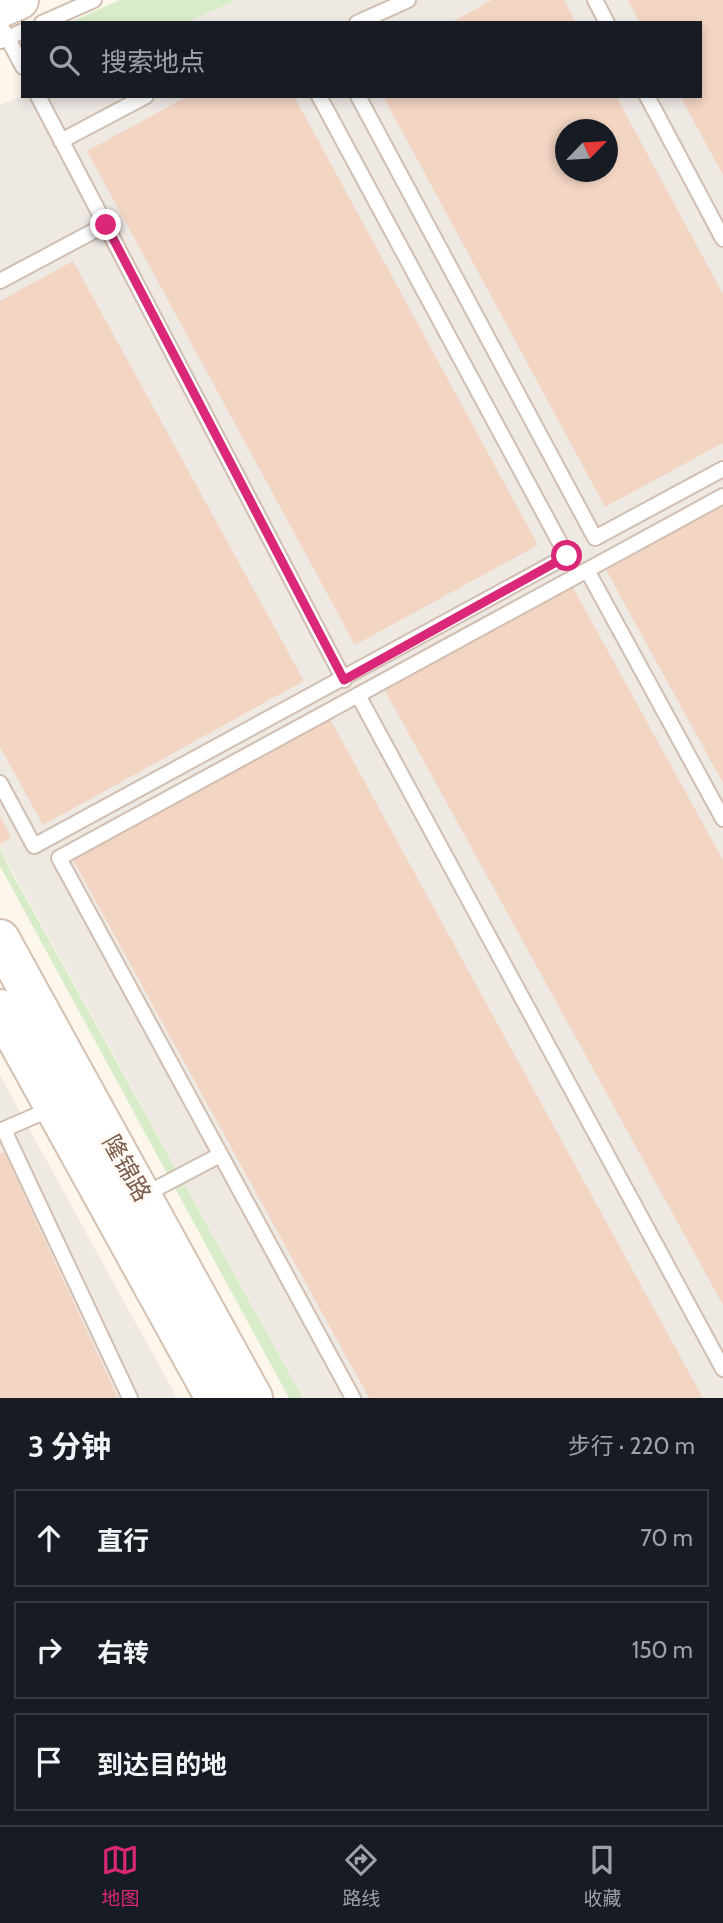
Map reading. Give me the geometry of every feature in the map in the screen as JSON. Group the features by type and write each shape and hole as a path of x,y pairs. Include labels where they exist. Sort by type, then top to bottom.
{"main road":[{"path":"3,29 19,0"},
{"name":"隆锦路","path":"0,939 253,1398"},
{"name":"隆锦路","path":"0,1009 215,1398"}],"lane":[{"path":"47,21 94,0"},
{"path":"361,21 408,0"},
{"path":"595,0 606,21"},
{"path":"0,24 21,63"},
{"path":"3,29 21,31"},
{"path":"39,98 344,680"},
{"path":"61,141 142,98"},
{"path":"0,783 34,846 344,680 567,556 320,98"},
{"path":"359,98 595,538 723,469"},
{"path":"648,98 723,239"},
{"path":"0,281 106,225"},
{"path":"353,1398 59,858 723,496"},
{"path":"587,570 723,819"},
{"path":"358,695 723,1369"},
{"path":"55,1107 2,1130 130,1398"},
{"path":"142,1196 220,1155"}],"shaded area":[{"path":"236,0 723,0 723,1398 303,1398 0,849 0,105 21,96 21,98 702,98 702,21 189,21"},
{"path":"0,1075 10,1094 177,1398 0,1398"}],"green space":[{"path":"120,0 236,0 189,21 73,21"},
{"path":"0,849 303,1398 289,1398 0,866"}],"building":[{"path":"492,0 564,0 575,21 454,21"},
{"path":"628,0 723,0 723,175 681,98 702,98 702,21 639,21"},
{"path":"184,98 295,98 538,545 355,645 87,151"},
{"path":"384,98 617,98 723,294 723,443 605,507"},
{"path":"73,261 304,681 43,825 0,747 0,301"},
{"path":"723,506 723,783 606,570"},
{"path":"571,584 723,860 723,1305 383,687"},
{"path":"329,717 703,1398 369,1398 72,858"},
{"path":"0,816 11,838 0,844"},
{"path":"4,1152 118,1398 0,1398 0,1154"}],"route":[{"path":"106,225 344,680 567,556"}]}
